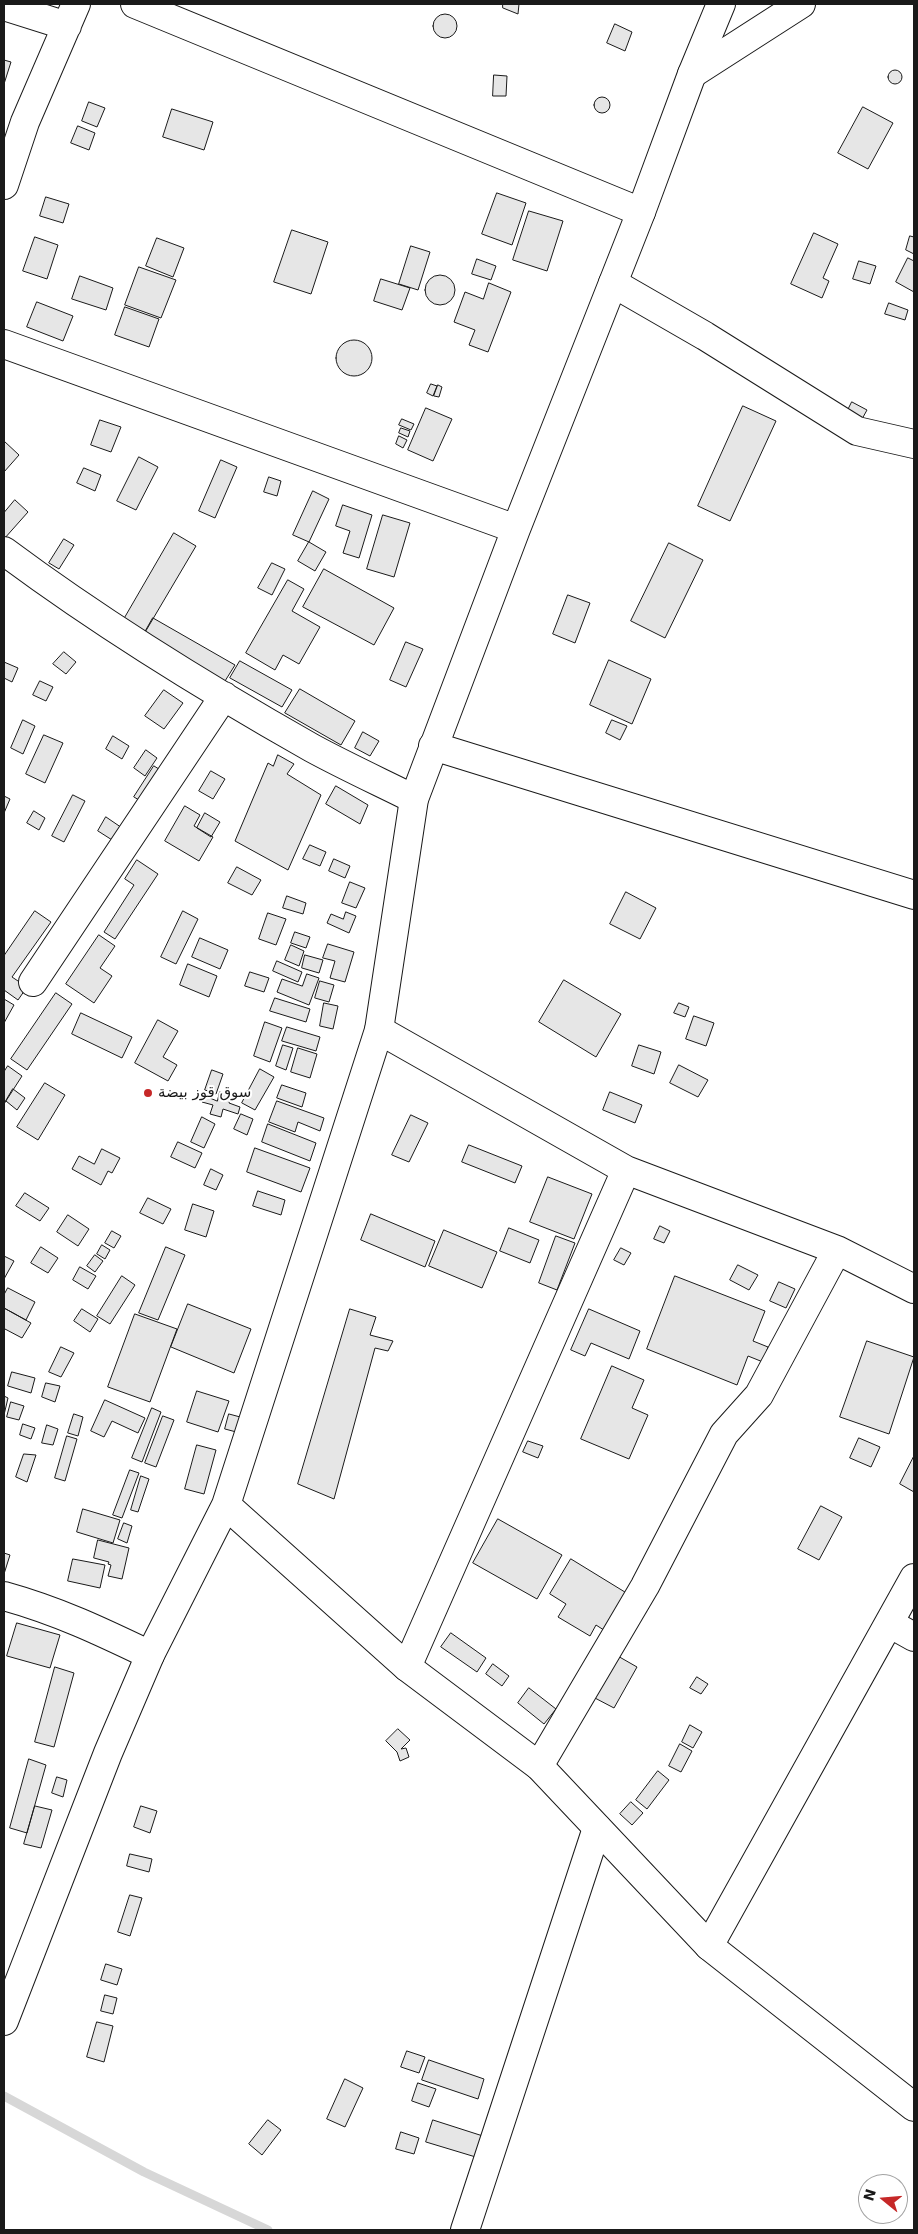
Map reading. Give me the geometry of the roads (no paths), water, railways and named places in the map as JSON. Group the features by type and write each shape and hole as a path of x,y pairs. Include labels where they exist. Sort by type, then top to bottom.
{"street":[{"path":"135,4 641,212"},
{"path":"4,2021 108,1753 150,1655 226,1505 379,1030 414,799 516,529 641,212 692,74 721,4"},
{"path":"692,74 801,4"},
{"path":"4,6 72,15 14,120 4,185"},
{"path":"613,283 706,336 856,431 914,444"},
{"path":"4,344 516,529"},
{"path":"4,552 127,637 224,696 313,749 414,799"},
{"path":"33,982 224,696"},
{"path":"433,746 914,895"},
{"path":"379,1030 626,1170 837,1250 914,1289"},
{"path":"407,1667 626,1170"},
{"path":"539,1766 645,1586 724,1434 759,1395 837,1250"},
{"path":"226,1505 407,1667 539,1766 709,1946 914,2107"},
{"path":"709,1946 914,1578"},
{"path":"4,1596 73,1618 150,1655"},
{"path":"889,1623 914,1637"},
{"path":"465,2230 597,1828"}],"waterway":[{"path":"4,2096 144,2172 268,2230"}],"place":[{"name":"سوق قوز بيضة","path":"148,1093"}]}
